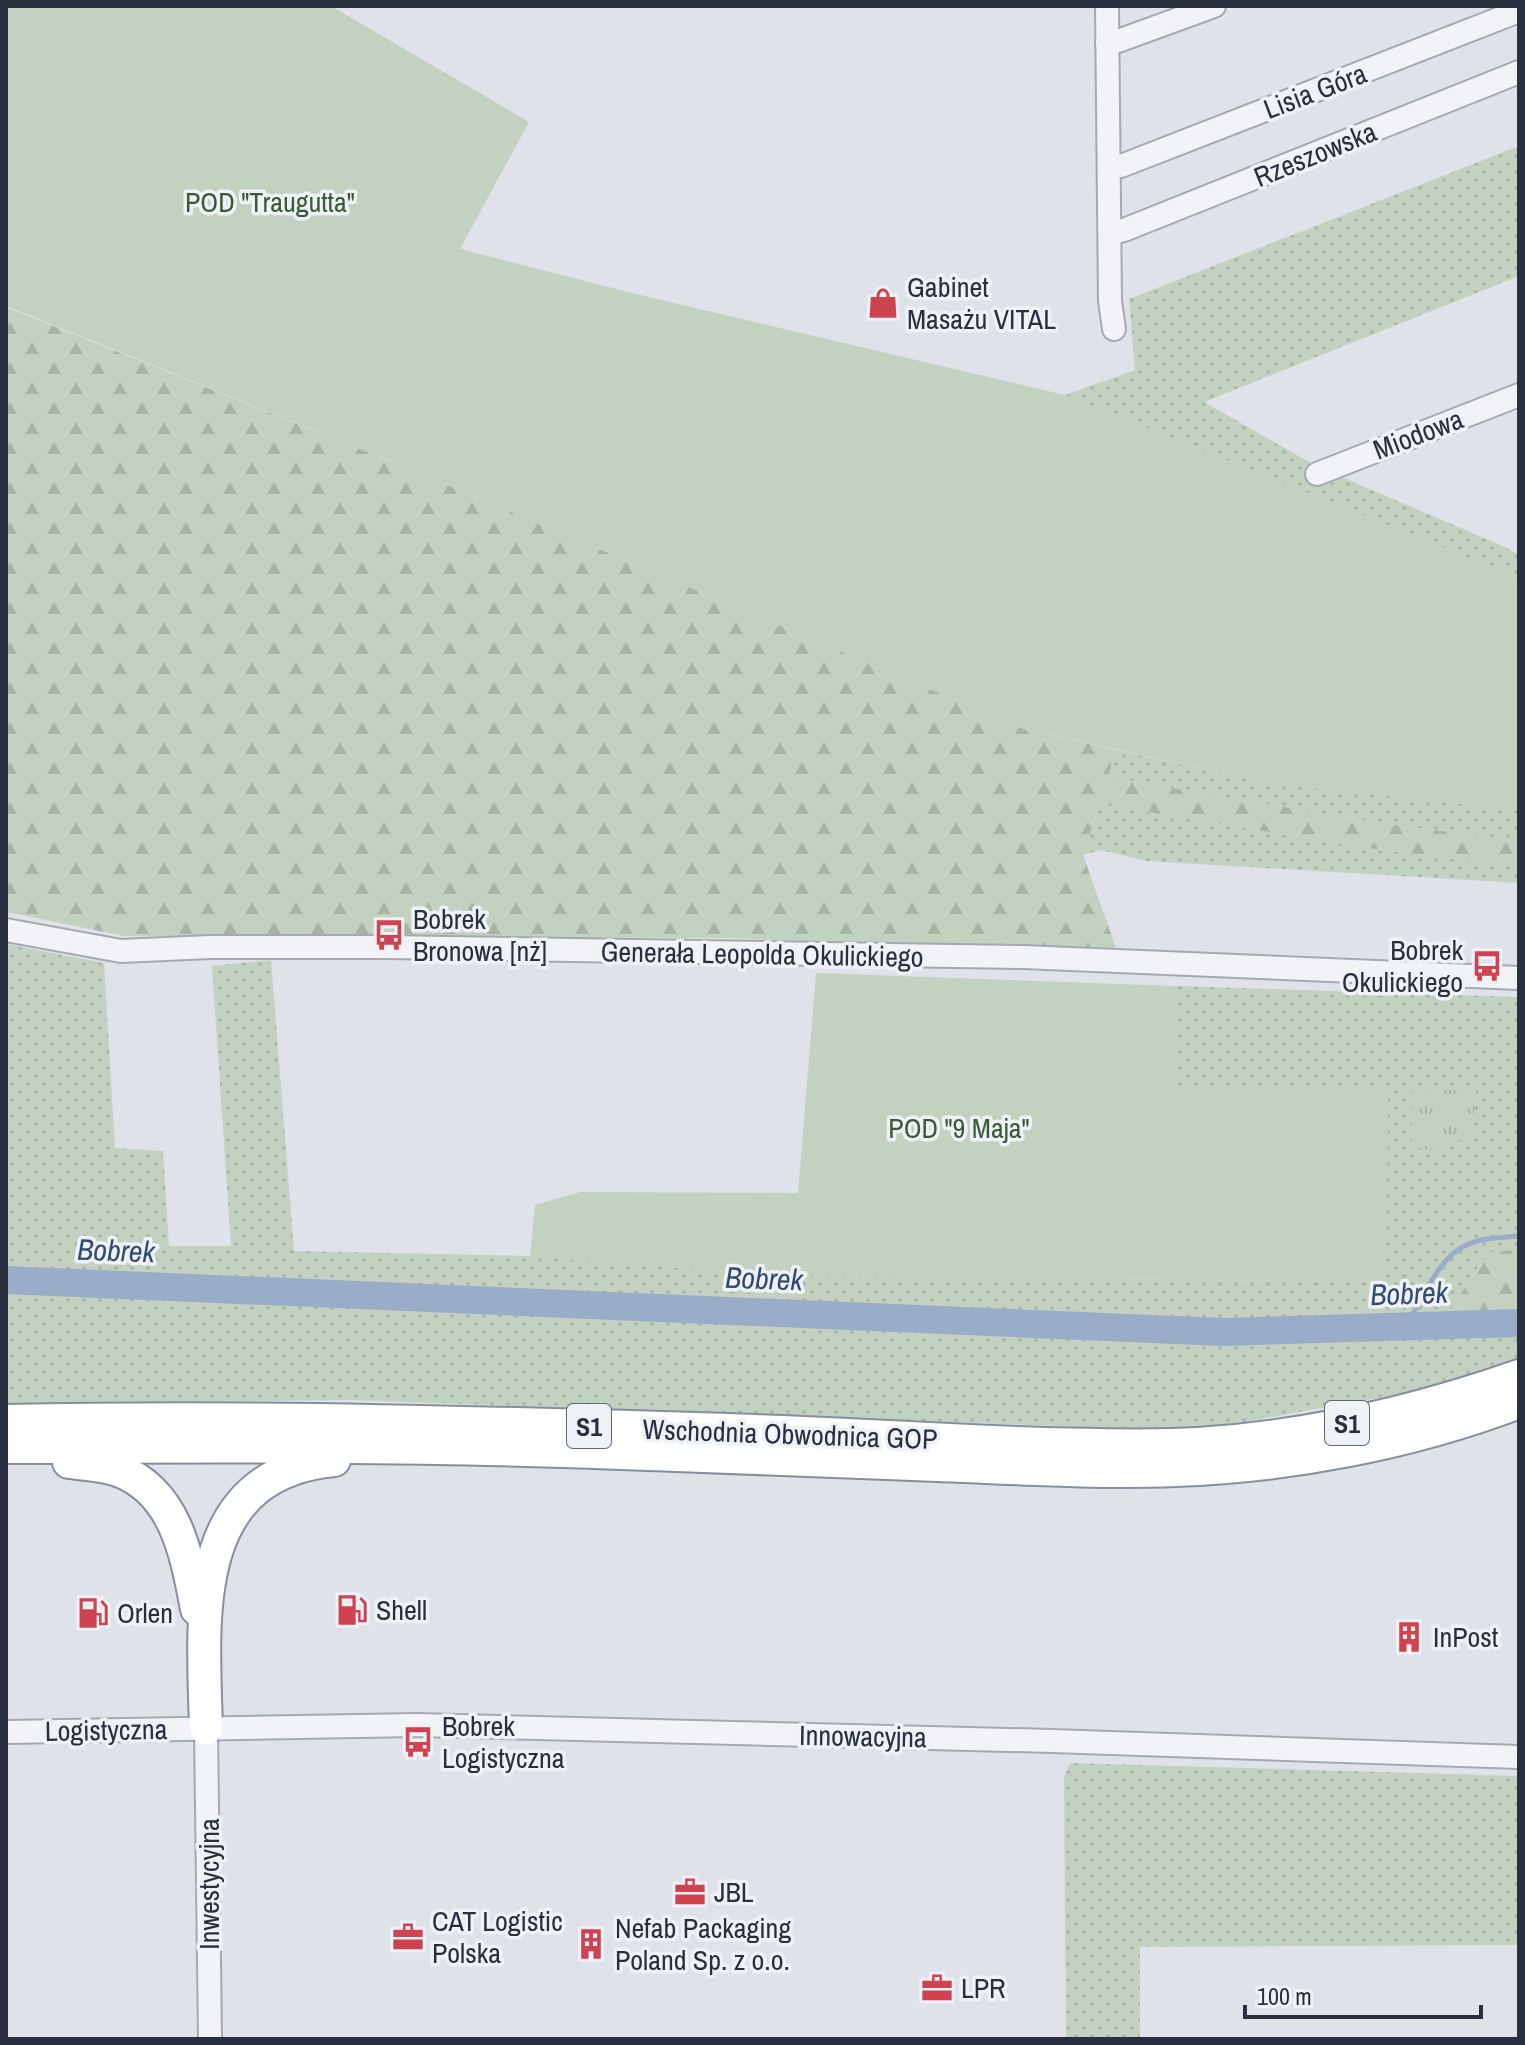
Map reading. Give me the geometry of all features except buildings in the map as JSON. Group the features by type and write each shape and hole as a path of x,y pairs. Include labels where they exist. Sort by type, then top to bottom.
{"highway":[{"name":"Wschodnia Obwodnica GOP","path":"6,1421 159,1418 413,1420 778,1432 894,1439 1171,1445 1284,1434 1360,1421 1441,1401 1519,1376"},
{"name":"Wschodnia Obwodnica GOP","path":"6,1450 287,1445 983,1467 1176,1470 1253,1465 1344,1450 1399,1439 1519,1402"},
{"path":"206,1728 204,1643 211,1566 228,1520 261,1484 308,1462 452,1448"},
{"path":"6,1450 118,1471 153,1495 170,1515 187,1556 204,1643"}],"street":[{"path":"1107,6 1110,301 1114,329"},
{"path":"1107,43 1214,6"},
{"name":"Lisia Góra","path":"1110,168 1519,11"},
{"name":"Rzeszowska","path":"1110,233 1519,72"},
{"name":"Miodowa","path":"1317,474 1519,395"},
{"name":"Generała Leopolda Okulickiego","path":"6,930 121,951 210,947 387,947 1023,957 1519,978"},
{"name":"Innowacyjna","path":"206,1728 417,1725 1052,1741 1519,1757"},
{"name":"Logistyczna","path":"6,1732 206,1728"},
{"name":"Inwestycyjna","path":"206,1728 210,2039"}],"green space":[{"name":"POD \"Traugutta\"","path":"6,6 331,6 529,122 460,249 636,294 1065,395 1519,578 1519,810 1267,783 1024,729 415,471 6,306"},
{"path":"1519,146 1519,276 1204,402 1318,467 1503,546 1519,555 1519,578 1065,395 1135,370 1129,299"},
{"path":"6,307 415,471 1024,729 1116,750 1108,777 1372,822 1519,841 1519,867 1359,847 1100,804 1083,855 1118,953 722,938 124,936 6,912"},
{"path":"1116,750 1267,783 1519,810 1519,841 1372,822 1123,781 1108,777"},
{"path":"1100,804 1359,847 1519,867 1519,883 1146,861 1101,850 1083,855"},
{"path":"6,944 104,963 115,1148 163,1151 169,1246 231,1246 212,966 271,960 294,1251 530,1256 784,1276 1386,1282 1177,1086 1177,986 1519,997 1519,1360 1440,1387 1193,1431 351,1400 6,1404"},
{"name":"POD \"9 Maja\"","path":"816,973 1177,986 1178,1086 1388,1087 1386,1282 784,1276 530,1256 535,1205 580,1192 798,1193"},
{"path":"1476,1090 1472,1133 1443,1151 1412,1148 1411,1091"},
{"path":"1519,1250 1519,1314 1447,1315 1488,1252"},
{"path":"1070,1763 1519,1776 1519,1945 1140,1947 1140,2039 1066,2039 1064,1777"}],"waterway":[{"path":"1427,1288 1445,1261 1464,1246 1487,1239 1519,1236"},
{"name":"Bobrek","path":"6,1280 1223,1332 1519,1323"},
{"path":"1405,1327 1419,1303"}],"place":[{"name":"Gabinet Masażu VITAL","path":"883,303"},
{"name":"Bobrek Bronowa [nż]","path":"389,935"},
{"name":"Bobrek Okulickiego","path":"1487,966"},
{"name":"Shell","path":"352,1610"},
{"name":"Orlen","path":"93,1613"},
{"name":"InPost","path":"1409,1637"},
{"name":"Bobrek Logistyczna","path":"418,1742"},
{"name":"JBL","path":"690,1892"},
{"name":"CAT Logistic Polska","path":"408,1937"},
{"name":"Nefab Packaging Poland Sp. z o.o.","path":"591,1944"},
{"name":"LPR","path":"937,1988"}]}
